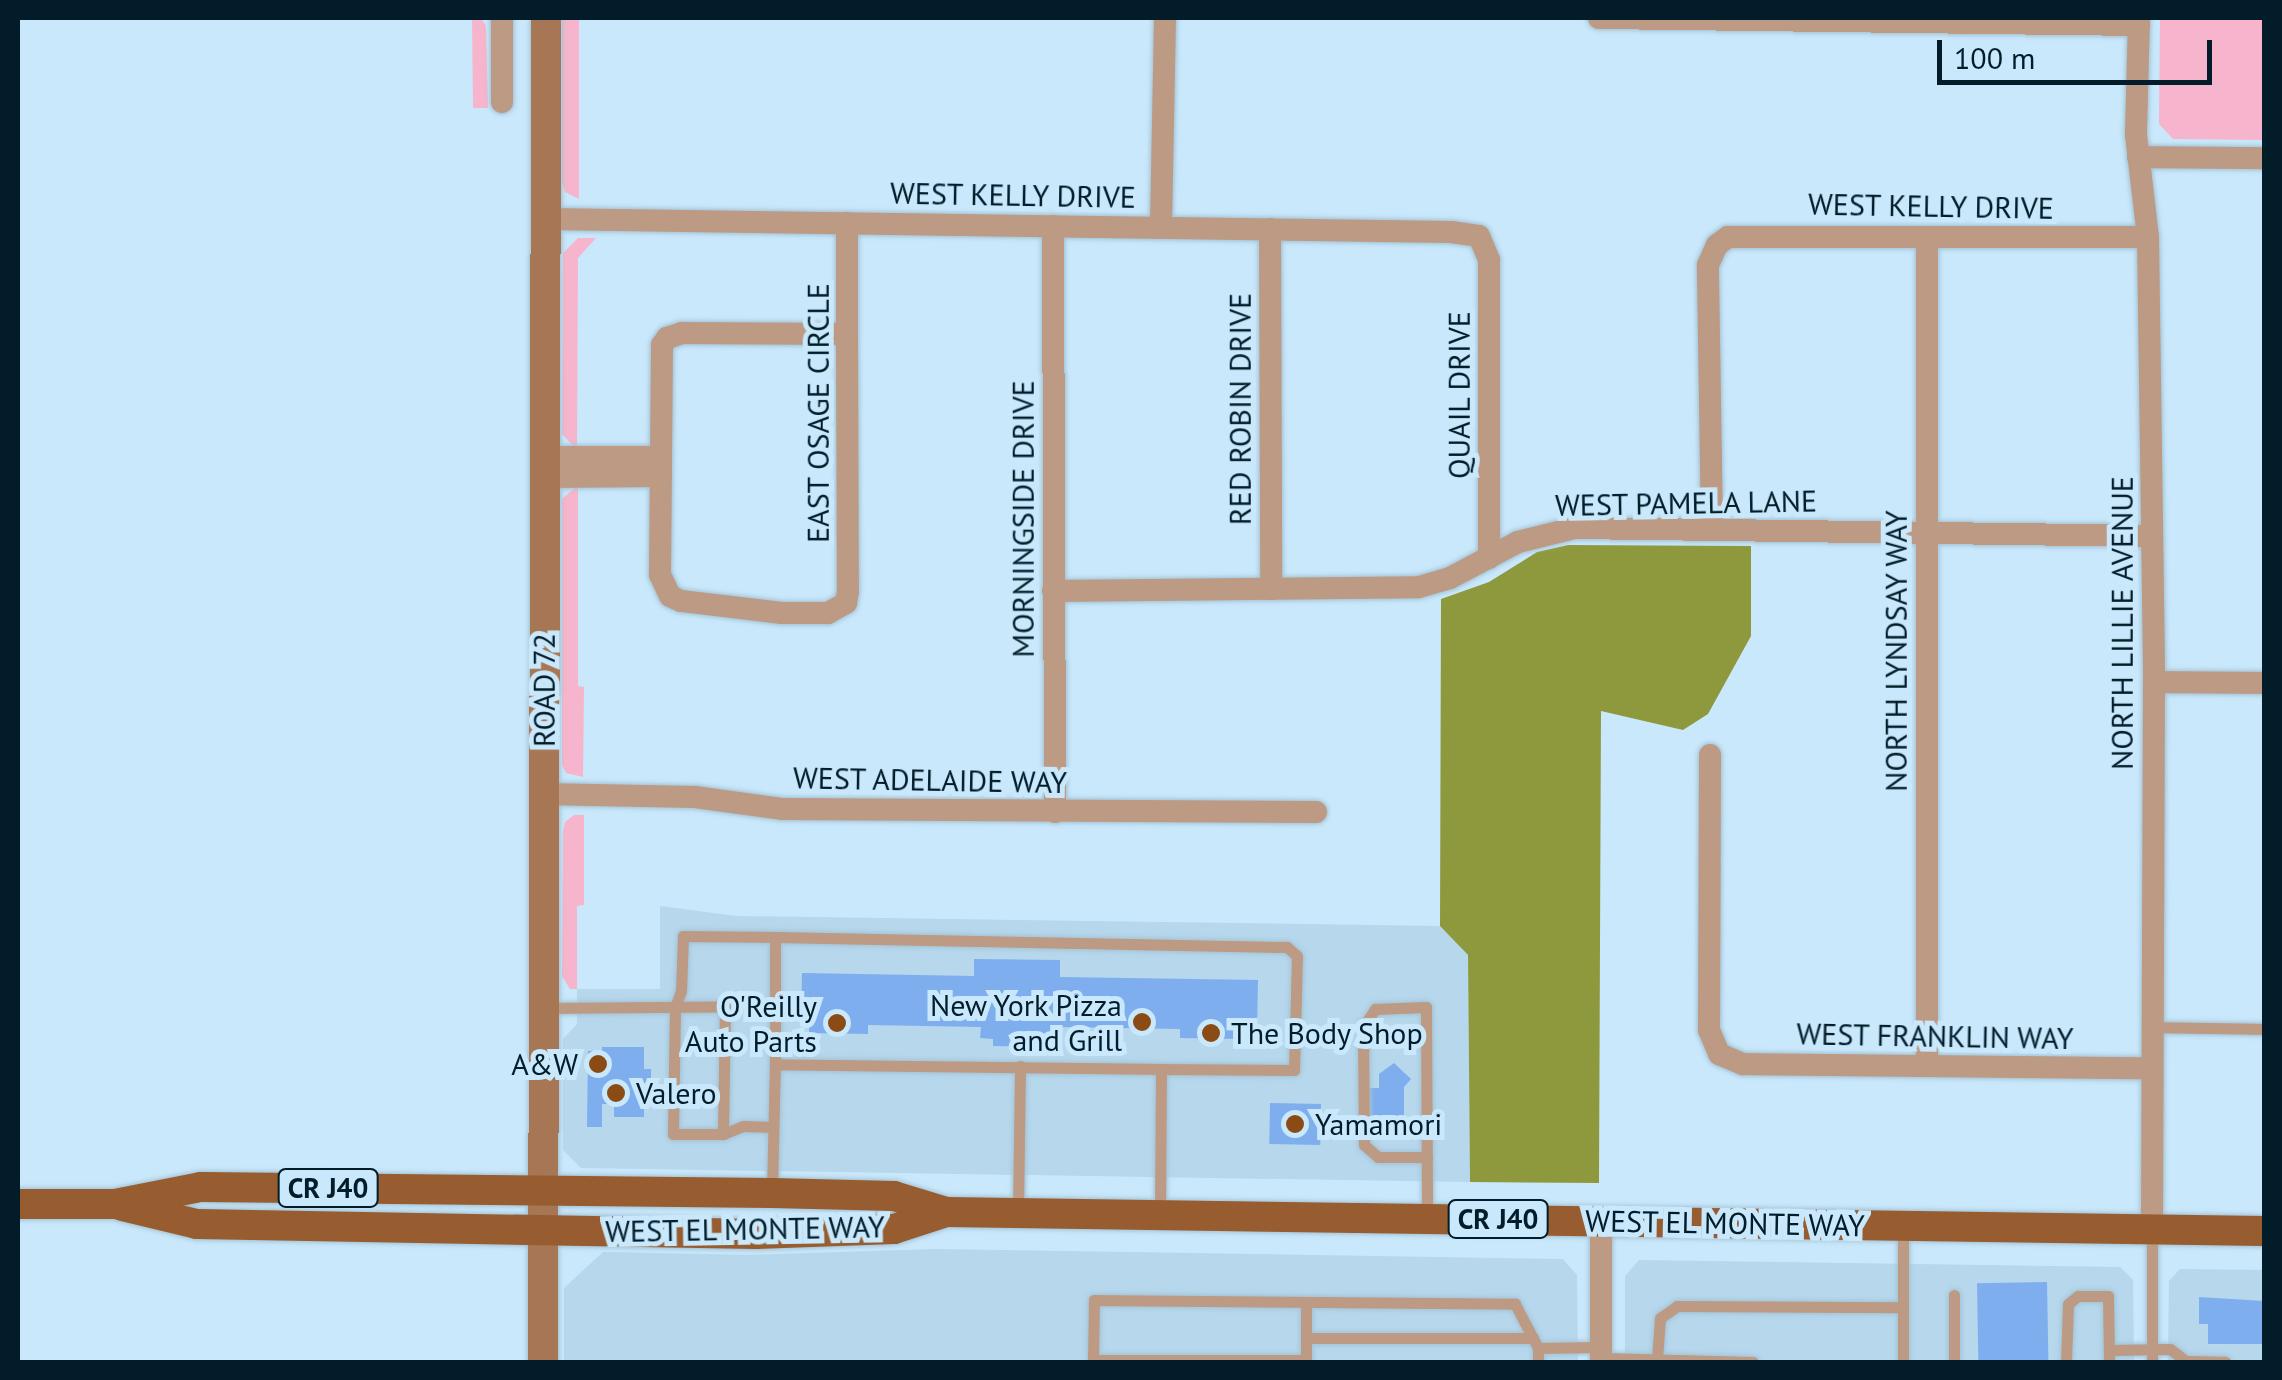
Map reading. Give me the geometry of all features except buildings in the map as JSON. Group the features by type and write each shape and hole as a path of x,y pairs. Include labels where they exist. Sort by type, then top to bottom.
{"main road":[{"name":"CR J40","path":"18,1204 114,1204 201,1187 543,1190"},
{"name":"WEST EL MONTE WAY","path":"543,1190 894,1196 946,1212 2264,1230"},
{"name":"CR J40","path":"114,1204 197,1224 543,1230"},
{"name":"WEST EL MONTE WAY","path":"543,1230 756,1234 894,1229 946,1212"}],"street":[{"path":"502,18 502,102"},
{"name":"ROAD 72","path":"543,1362 546,18"},
{"path":"1161,226 1165,18"},
{"path":"1600,18 2138,21"},
{"name":"NORTH LILLIE AVENUE","path":"2138,21 2138,157 2148,237 2154,682 2152,1229"},
{"path":"2138,157 2264,158"},
{"name":"WEST KELLY DRIVE","path":"547,219 1161,226 1478,236"},
{"name":"EAST OSAGE CIRCLE","path":"661,466 660,575 670,596 681,601 782,613 828,613 846,603 847,223"},
{"name":"MORNINGSIDE DRIVE","path":"1052,226 1054,812"},
{"name":"RED ROBIN DRIVE","path":"1270,229 1271,590"},
{"name":"WEST KELLY DRIVE","path":"1712,529 1708,265 1717,245 1740,234 2148,237"},
{"name":"QUAIL DRIVE","path":"1478,236 1489,260 1489,558"},
{"name":"NORTH LYNDSAY WAY","path":"1927,238 1927,1065"},
{"path":"546,467 661,466 660,354 668,338 682,332 848,334"},
{"name":"WEST PAMELA LANE","path":"1052,591 1419,587 1450,578 1518,542 1574,528 2152,536"},
{"path":"2154,682 2264,683"},
{"name":"WEST FRANKLIN WAY","path":"1710,754 1709,1030 1719,1054 1743,1064 2152,1068"},
{"name":"WEST ADELAIDE WAY","path":"543,794 694,798 783,809 1316,812"},
{"path":"1601,1220 1601,1356"}],"lane":[{"path":"773,1127 743,1126 723,1134 673,1134 674,1008 681,991 683,936 1287,947 1297,956 1294,1070 774,1064"},
{"path":"772,1192 775,938"},
{"path":"723,1134 725,1005"},
{"path":"542,1008 775,1006"},
{"path":"1427,1157 1378,1156 1364,1145 1364,1027 1375,1010 1426,1007 1428,1218"},
{"path":"2152,1028 2264,1029"},
{"path":"1018,1213 1020,1066"},
{"path":"1160,1214 1161,1069"},
{"path":"1903,1226 1903,1362"},
{"path":"2152,1229 2152,1356"},
{"path":"1954,1295 1954,1362"},
{"path":"2066,1362 2068,1304 2078,1296 2108,1296 2109,1356 2152,1356 2170,1349 2186,1361 2225,1362"},
{"path":"1306,1302 1306,1361 1093,1361 1094,1300 1306,1302 1515,1304 1536,1343 1538,1362"},
{"path":"1657,1360 1660,1318 1676,1306 1903,1308"},
{"path":"1306,1338 1536,1343 1601,1356 1753,1362"}],"shaded area":[{"path":"472,18 481,18 486,26 488,108 473,108"},
{"path":"562,18 579,18 579,199 565,192 562,183"},
{"path":"2160,18 2264,18 2264,140 2173,139 2159,124"},
{"path":"578,238 596,238 578,258 577,450 562,434 563,253"},
{"path":"578,485 578,686 584,687 583,777 566,773 562,765 562,499"},
{"path":"1568,545 1751,546 1751,636 1708,714 1683,730 1601,711 1599,1183 1470,1182 1468,955 1440,926 1441,599 1489,582 1537,552"},
{"path":"574,815 584,815 584,905 577,906 577,989 570,989 562,976 563,832 565,822"},
{"path":"660,906 736,916 1440,926 1468,955 1470,1182 581,1168 563,1150 563,1039 577,1024 577,989 660,989"},
{"path":"935,1249 1563,1259 1577,1275 1578,1362 564,1362 564,1288 603,1252 750,1255"},
{"path":"1639,1260 2120,1267 2133,1280 2134,1362 1625,1362 1625,1276"},
{"path":"2180,1269 2264,1270 2264,1362 2168,1362 2169,1281"}],"place":[{"name":"New York Pizza and Grill","path":"1142,1022"},
{"name":"O'Reilly Auto Parts","path":"837,1023"},
{"name":"The Body Shop","path":"1211,1033"},
{"name":"A&W","path":"598,1064"},
{"name":"Valero","path":"616,1093"},
{"name":"Yamamori","path":"1295,1124"}]}
